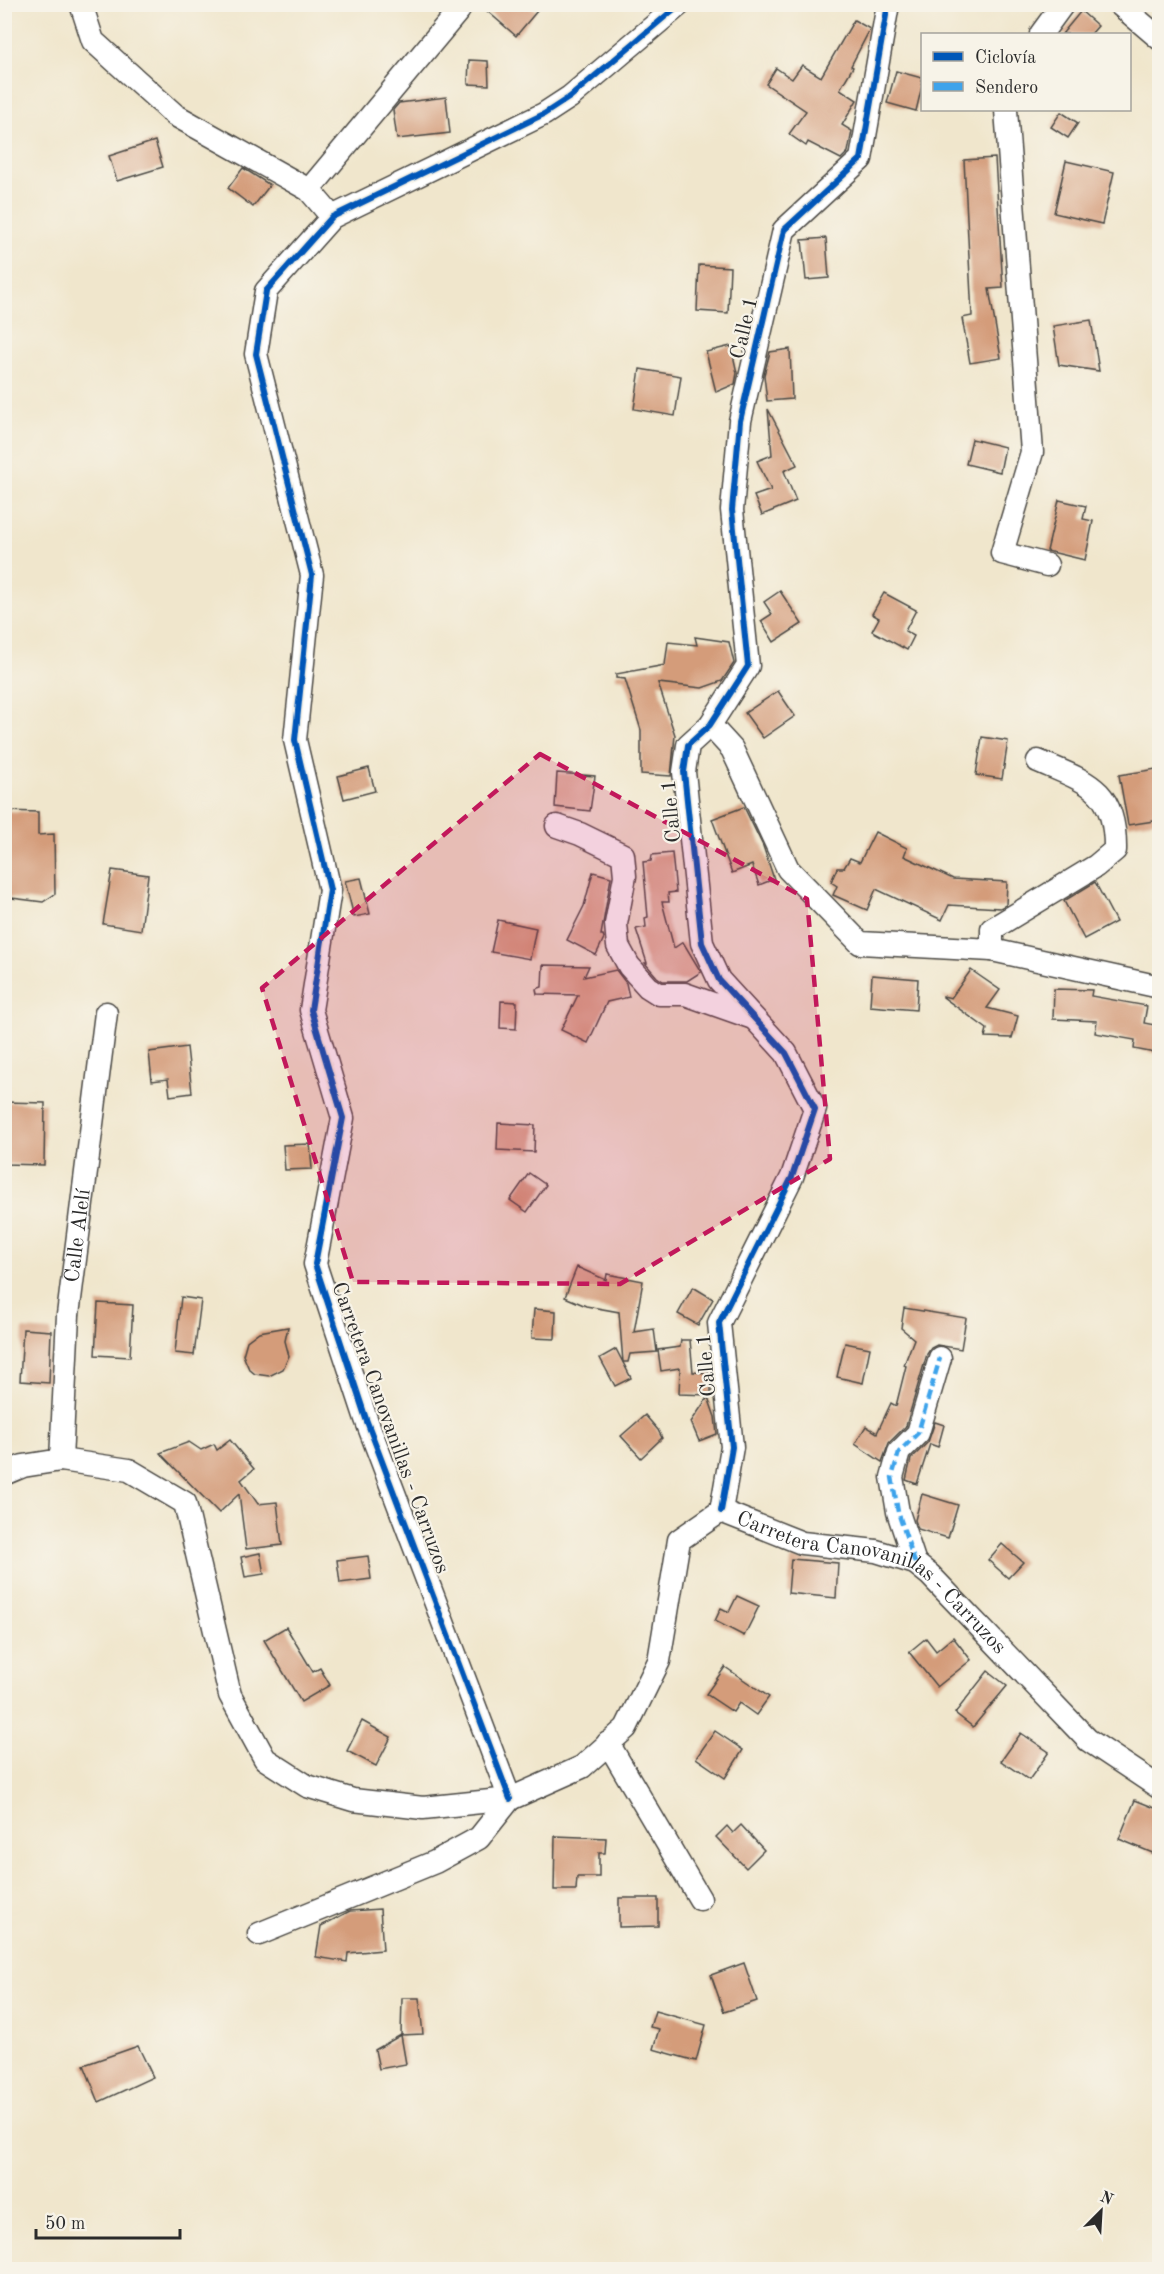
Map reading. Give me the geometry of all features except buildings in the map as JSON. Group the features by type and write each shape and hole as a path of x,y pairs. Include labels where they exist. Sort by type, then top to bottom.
{"street":[{"path":"81,4 93,41 175,115 309,190 332,217"},
{"name":"Carretera Canovanillas - Carruzos","path":"680,4 570,97 544,114 332,217 266,291 256,354 312,575 295,740 330,890 311,1010 344,1118 315,1264 366,1419 510,1799 582,1767 626,1728 659,1661 679,1540 721,1511 802,1543 876,1551 915,1563 930,1575 1088,1740 1160,1788"},
{"name":"Calle 1","path":"721,1511 732,1447 719,1323 792,1177 814,1109 786,1053 718,980 702,944 684,772 688,745 710,724 748,666 732,510 740,421 784,230 861,159 888,4"},
{"path":"1042,33 1063,4"},
{"path":"1119,4 1160,39"},
{"path":"309,190 459,10"},
{"path":"1006,111 1032,452 1002,553 1047,565"},
{"path":"710,724 732,749 788,869 860,943 992,950 1158,985"},
{"path":"992,950 992,929 1096,866 1115,850 1115,831 1107,804 1088,782 1038,761"},
{"path":"557,826 623,855 625,876 616,924 618,946 629,966 648,987 659,994 685,994 703,999 754,1019"},
{"name":"Calle Alelí","path":"61,1460 68,1315 106,1013"},
{"path":"915,1563 898,1512 892,1477 899,1452 918,1433 940,1358"},
{"path":"4,1473 23,1466 61,1460 129,1470 185,1503 230,1695 265,1759 307,1786 353,1800 423,1808 510,1799"},
{"path":"608,1743 700,1899"},
{"path":"259,1934 435,1862 479,1838 510,1799"}],"highlighted area":[{"path":"540,754 807,899 830,1159 620,1284 353,1282 262,988"}],"marked path":[{"path":"915,1563 898,1512 892,1477 899,1452 918,1433 940,1358"}],"cycle path":[{"path":"510,1799 366,1419 315,1264 343,1118 311,1010 330,890 295,740 312,575 256,354 266,291 332,217 544,114 570,97 680,4"},
{"path":"721,1511 732,1447 719,1323 792,1177 815,1109 786,1053 719,980 702,943 684,772 688,745 710,725 748,666 732,510 740,421 784,230 861,159 888,4"}]}
